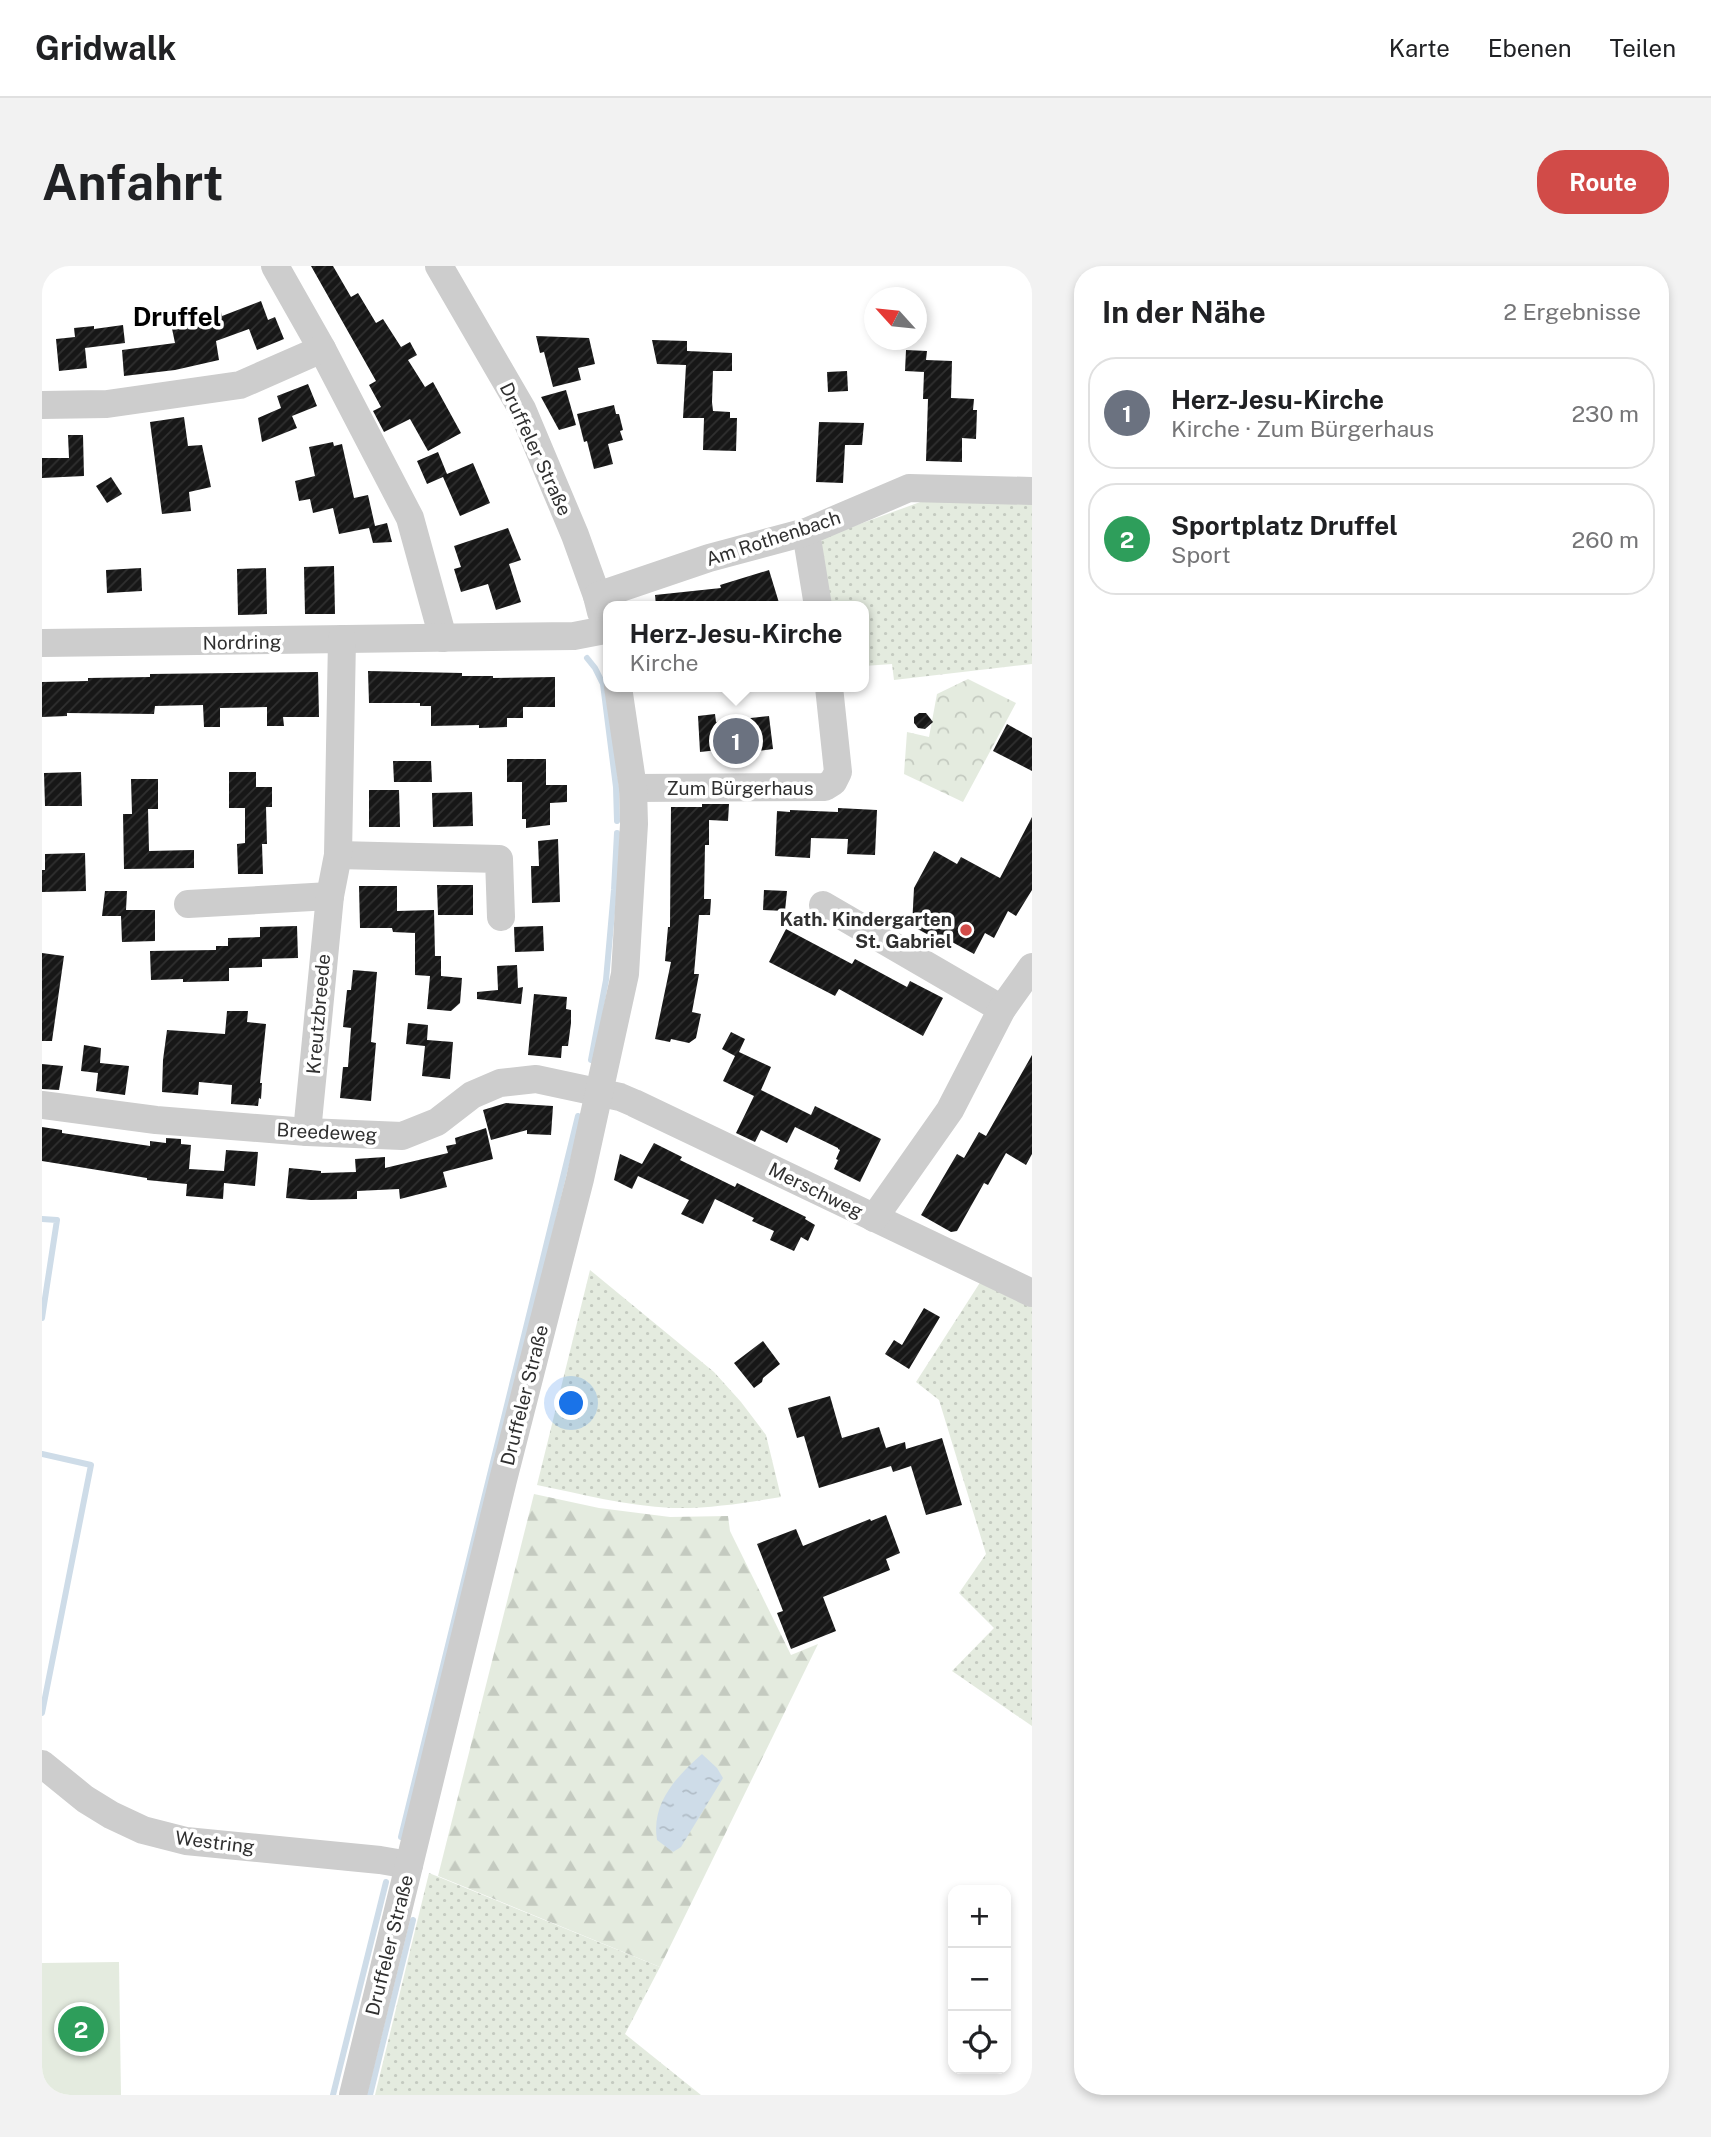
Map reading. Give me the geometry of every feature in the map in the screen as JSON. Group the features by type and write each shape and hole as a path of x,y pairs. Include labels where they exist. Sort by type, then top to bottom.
{"street":[{"path":"275,266 322,349 410,518 443,638"},
{"name":"Druffeler Straße","path":"439,266 522,409 575,535 603,620"},
{"path":"42,405 107,404 240,385 322,349"},
{"name":"Am Rothenbach","path":"597,596 709,558 806,532 909,488 1032,491"},
{"path":"806,532 817,601"},
{"name":"Nordring","path":"42,643 603,636"},
{"name":"Kreutzbreede","path":"307,1132 330,897 338,855 342,639"},
{"name":"Druffeler Straße","path":"353,2095 503,1480 580,1179 625,974 634,824 633,788 619,692"},
{"name":"Zum Bürgerhaus","path":"633,788 825,787 833,782 838,772 830,692"},
{"path":"338,855 499,859 500,917"},
{"path":"188,904 330,897"},
{"path":"823,905 1002,1009"},
{"path":"874,1218 950,1110 1002,1009 1032,967"},
{"name":"Breedeweg","path":"42,1105 156,1120 307,1132 402,1136 437,1122 472,1095 500,1083 536,1079 598,1093"},
{"name":"Merschweg","path":"598,1093 634,1103 1032,1293"},
{"name":"Westring","path":"42,1764 85,1799 143,1830 186,1841 409,1865"}],"green space":[{"path":"1032,500 1032,664 894,680 892,664 869,666 869,601 824,601 816,550 824,537 923,501"},
{"path":"968,679 1016,703 963,802 904,774 907,732 929,737 937,694"},
{"path":"590,1270 714,1372 741,1402 766,1435 781,1497 713,1507 672,1508 621,1502 537,1485"},
{"path":"981,1281 1032,1306 1032,1726 952,1671 994,1628 959,1593 986,1554 939,1400 916,1382"},
{"path":"534,1494 599,1508 670,1517 728,1516 730,1531 791,1655 818,1644 660,1967 438,1876"},
{"path":"429,1873 660,1967 625,2034 701,2095 375,2095"},
{"path":"119,1962 121,2095 42,2095 42,1963"}],"water":[{"path":"702,1754 723,1778 681,1847 673,1852 657,1840 658,1814 675,1782"}],"building":[{"path":"311,266 333,266 351,297 358,293 376,323 383,319 401,347 410,342 417,355 408,360 425,387 433,382 461,433 428,451 410,419 384,432 373,411 381,407 369,385 376,381"},
{"path":"261,301 268,320 275,317 284,339 257,350 249,329 216,341 219,360 175,370 124,376 122,350 175,343 171,324 206,318 221,312 222,316"},
{"path":"123,325 125,343 85,348 87,368 59,371 56,339 75,337 74,328 94,326 94,329"},
{"path":"536,336 589,338 595,364 578,368 581,380 553,387 544,352 540,353"},
{"path":"652,340 687,341 687,351 732,353 732,371 713,371 712,402 713,411 730,412 730,418 737,418 736,451 703,450 704,418 683,418 686,365 657,364"},
{"path":"906,350 927,351 926,360 952,361 951,398 974,399 973,410 977,410 976,439 962,438 962,462 926,461 928,399 923,399 924,372 905,371"},
{"path":"847,371 848,391 828,392 827,372"},
{"path":"308,384 317,406 292,416 297,428 262,442 258,418 281,408 277,396"},
{"path":"566,390 576,425 559,430 541,397"},
{"path":"614,405 616,414 619,414 623,440 608,444 613,464 594,469 577,414"},
{"path":"184,417 188,446 202,445 211,487 189,492 191,511 162,514 150,422"},
{"path":"819,422 864,423 862,445 845,445 843,483 816,482"},
{"path":"68,435 83,435 84,476 42,478 42,458 69,458"},
{"path":"333,442 334,446 342,444 354,498 368,495 375,526 387,523 392,542 373,543 369,528 339,534 333,508 313,513 310,499 299,501 295,481 315,476 309,447"},
{"path":"438,452 447,474 473,463 490,503 460,516 443,477 427,484 417,461"},
{"path":"111,477 122,494 107,503 96,486"},
{"path":"508,528 521,560 509,564 521,602 496,610 488,584 461,592 454,569 461,567 454,546"},
{"path":"334,566 335,614 305,614 304,567"},
{"path":"141,568 142,591 107,593 106,570"},
{"path":"266,568 267,614 238,615 237,569"},
{"path":"769,570 778,601 656,601 655,595 721,588 720,585"},
{"path":"368,671 462,673 462,676 493,678 555,677 555,707 523,707 523,718 507,718 507,727 431,726 431,706 420,706 420,703 369,703"},
{"path":"318,672 319,717 283,717 284,726 267,726 267,707 220,708 220,727 204,727 203,705 155,706 154,714 67,713 67,716 42,717 42,682 150,677 150,674"},
{"path":"919,713 926,713 933,722 925,729 918,728 914,723 914,717"},
{"path":"715,714 716,722 769,716 773,749 718,756 718,750 700,752 698,716"},
{"path":"1007,724 1032,738 1032,771 993,751"},
{"path":"507,759 546,759 546,785 567,785 567,802 550,803 550,825 526,828 526,819 522,819 522,782 507,782"},
{"path":"393,761 431,761 432,782 394,782"},
{"path":"81,772 82,806 45,806 44,773"},
{"path":"229,772 256,772 256,787 272,787 272,807 266,807 267,844 262,844 263,874 238,874 237,844 245,843 245,808 229,808"},
{"path":"131,779 158,779 158,809 148,809 149,851 194,850 194,868 124,869 123,814 132,814"},
{"path":"369,790 399,790 400,827 369,827"},
{"path":"472,792 473,826 433,827 432,793"},
{"path":"702,804 729,804 728,821 709,820 709,845 705,845 704,899 711,899 710,915 699,915 694,974 699,974 692,1012 701,1014 696,1038 689,1043 671,1039 670,1042 655,1039 671,962 665,961 670,927 671,807 702,807"},
{"path":"838,808 877,810 875,855 847,854 848,839 811,838 810,858 775,856 777,811 838,812"},
{"path":"1032,817 1032,890 1016,916 1008,911 994,938 985,933 974,954 941,936 938,940 912,926 914,888 934,851 957,864 961,857 1000,878"},
{"path":"558,839 560,902 532,903 531,866 539,866 538,841"},
{"path":"85,853 86,891 42,892 45,854"},
{"path":"437,885 473,885 473,915 438,915"},
{"path":"359,886 397,886 397,911 434,910 435,956 441,956 441,976 462,978 460,1003 451,1011 427,1009 430,976 415,975 415,933 393,932 392,928 360,928"},
{"path":"764,890 787,891 785,911 763,910"},
{"path":"105,891 127,891 126,910 155,910 155,941 122,942 121,916 102,916"},
{"path":"297,926 298,958 262,959 262,967 229,968 229,981 151,980 150,951 216,950 216,946 228,946 228,938 260,937 260,927"},
{"path":"543,926 544,951 515,952 514,927"},
{"path":"786,929 852,964 855,959 907,987 910,981 943,998 923,1036 839,989 835,996 769,962"},
{"path":"42,953 64,956 52,1041 42,1041"},
{"path":"517,965 518,988 523,987 521,1004 477,999 477,992 498,990 497,966"},
{"path":"353,970 377,972 371,1042 376,1043 371,1101 340,1098 343,1067 348,1067 351,1028 343,1027 347,990 351,990"},
{"path":"534,994 567,997 566,1009 571,1010 571,1023 568,1046 562,1046 561,1058 528,1055"},
{"path":"227,1011 248,1011 247,1022 266,1024 261,1099 259,1098 258,1106 231,1104 232,1085 199,1082 198,1095 162,1092 167,1030 225,1034"},
{"path":"408,1023 428,1025 427,1040 453,1042 450,1079 422,1076 425,1046 406,1044"},
{"path":"731,1032 745,1039 739,1052 771,1067 761,1090 811,1115 815,1106 881,1139 860,1182 834,1169 840,1150 838,1148 795,1127 787,1143 761,1130 755,1142 736,1133 754,1096 723,1081 735,1056 722,1049"},
{"path":"84,1045 101,1048 100,1063 129,1066 125,1095 96,1091 98,1073 81,1071"},
{"path":"1032,1055 1032,1154 1026,1165 1006,1153 988,1185 984,1183 957,1231 951,1232 921,1215 957,1154 964,1158 979,1132 986,1136"},
{"path":"42,1064 63,1066 59,1090 42,1089"},
{"path":"506,1103 553,1106 551,1135 527,1134 527,1130 491,1140 483,1110"},
{"path":"42,1127 62,1130 62,1133 150,1146 150,1141 166,1143 166,1138 181,1139 181,1144 191,1145 189,1169 224,1171 226,1150 258,1152 255,1186 224,1183 223,1199 186,1196 187,1184 147,1180 42,1161"},
{"path":"486,1128 493,1159 443,1172 447,1187 400,1199 399,1189 357,1191 357,1199 286,1198 289,1168 321,1173 356,1172 355,1159 385,1157 385,1168 448,1153 446,1146 456,1144 455,1138"},
{"path":"654,1143 682,1157 680,1160 735,1187 737,1183 806,1217 805,1219 815,1225 808,1241 801,1237 794,1251 770,1240 774,1231 715,1199 703,1224 681,1214 689,1200 638,1176 632,1189 614,1180 620,1154 642,1164"},
{"path":"924,1308 940,1317 909,1369 885,1354 894,1340 902,1345"},
{"path":"763,1341 780,1364 754,1388 734,1363"},
{"path":"830,1396 842,1438 879,1427 886,1448 905,1442 906,1449 942,1438 962,1505 926,1515 911,1466 893,1472 891,1466 819,1488 804,1436 797,1438 788,1408"},
{"path":"886,1515 900,1553 886,1559 890,1570 823,1597 836,1631 791,1649 777,1613 783,1611 757,1544 796,1529 803,1546"}],"waterway":[{"path":"587,658 603,684"},
{"path":"604,692 616,787 617,821"},
{"path":"591,1060 606,980 617,833"},
{"path":"401,1837 578,1116"},
{"path":"42,1219 57,1220 42,1318"},
{"path":"42,1454 91,1465 42,1713"},
{"path":"333,2095 386,1882"},
{"path":"370,2095 413,1920"}],"place":[{"name":"Herz-Jesu-Kirche","path":"736,741"},
{"name":"Kath. Kindergarten St. Gabriel","path":"966,930"},
{"name":"Sportplatz Druffel","path":"81,2029"}],"district":[{"name":"Druffel","path":"177,317"}]}
